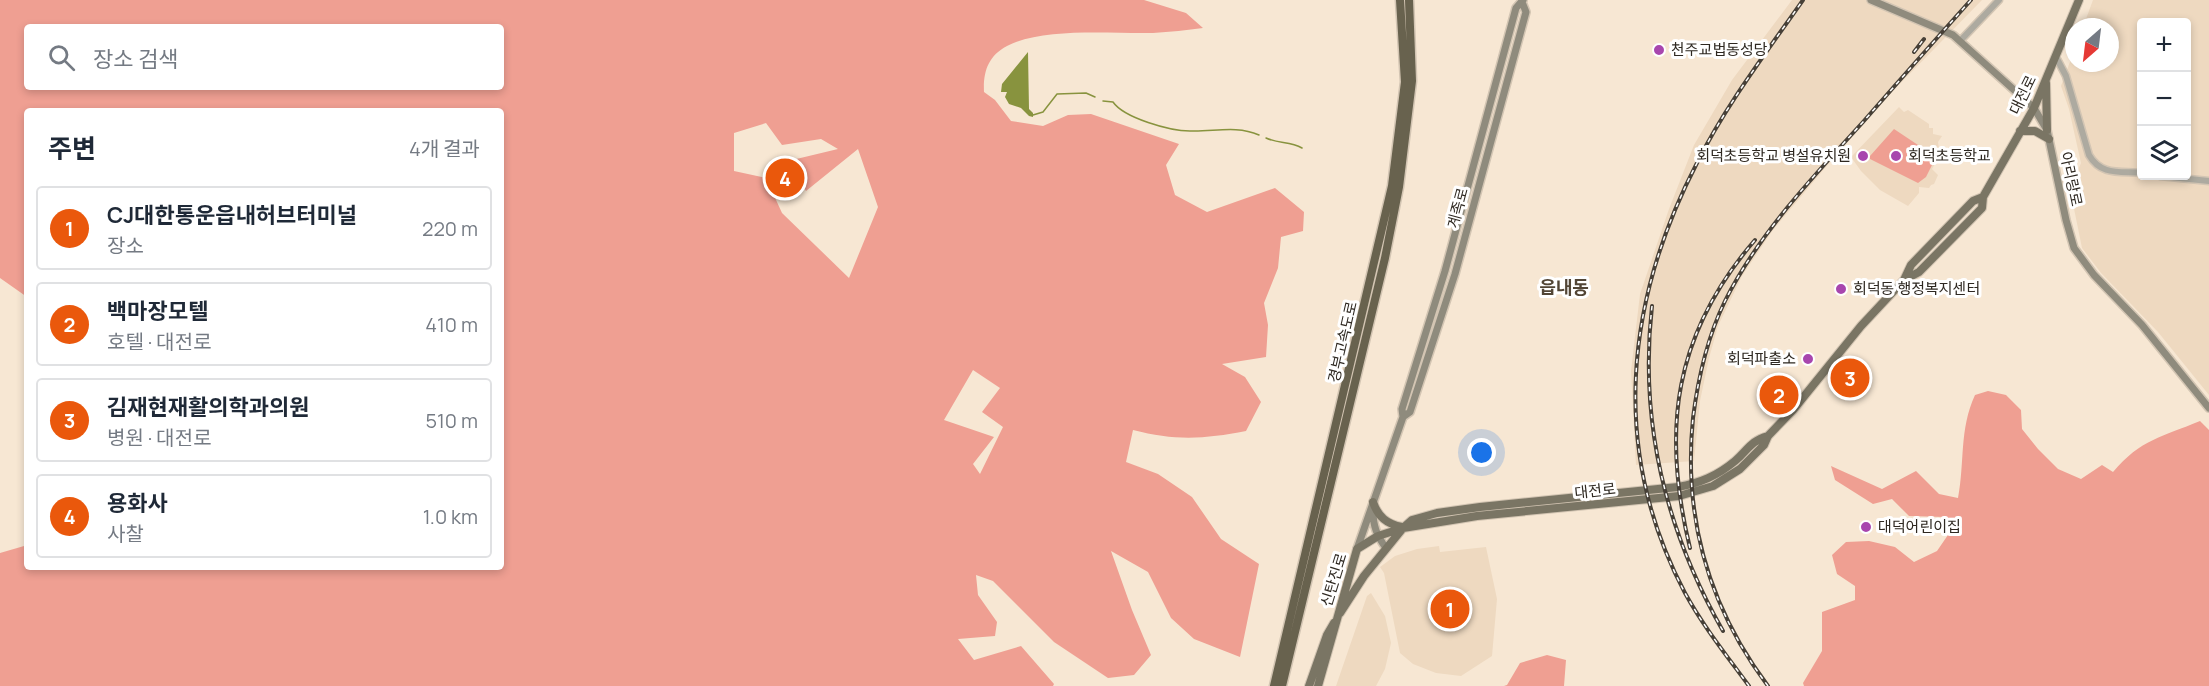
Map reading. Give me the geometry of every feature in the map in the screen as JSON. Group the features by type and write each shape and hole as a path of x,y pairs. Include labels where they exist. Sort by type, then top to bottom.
{"highway":[{"name":"경부고속도로","path":"1274,686 1392,186 1405,82 1400,0"},
{"name":"경부고속도로","path":"1282,686 1400,187 1413,81 1409,0"}],"main road":[{"name":"아리랑로","path":"1871,0 1953,34 2034,108 2047,130 2074,248 2094,275 2142,325 2209,408"},
{"name":"대전로","path":"1357,549 1377,536 1403,528 1412,520 1459,509 1678,488 1698,483 1709,479 1736,460 1756,439 1768,436 1793,410 1861,326 1904,280 1911,265 1973,201 1983,197 2034,108 2079,0"},
{"name":"계족로","path":"1357,549 1403,417 1402,409 1445,271 1516,8 1523,1"},
{"path":"2046,80 2047,130"},
{"path":"2020,131 2035,131 2049,139"},
{"path":"1336,620 1364,576 1403,528 1382,518 1373,502"},
{"path":"1373,502 1373,522 1377,536 1386,549"},
{"name":"신탄진로","path":"1318,686 1357,549"},
{"name":"신탄진로","path":"1309,686 1326,635 1336,620"}],"street":[{"path":"1959,41 1999,0"},
{"path":"2056,57 2066,76 2089,155 2094,163 2108,171 2137,173"},
{"path":"2191,179 2209,181"}],"shaded area":[{"path":"0,0 1144,0 1186,13 1203,28 1153,33 1058,34 1022,40 1007,46 991,60 984,78 984,92 995,100 1011,121 1043,126 1068,115 1091,114 1179,144 1166,165 1175,195 1207,212 1275,188 1304,212 1303,231 1281,237 1278,268 1264,303 1268,325 1266,357 1222,364 1245,377 1261,402 1246,431 1190,438 1148,434 1133,430 1126,462 1158,474 1192,497 1221,539 1259,564 1240,657 1194,639 1171,618 1148,572 1111,551 1151,655 1134,675 1108,678 1054,642 993,581 976,575 978,595 997,622 995,636 958,639 974,660 1021,646 1054,684 1053,686 0,686 0,553 24,546 24,570 504,570 504,108 24,108 24,295 0,278","holes":["766,123 782,145 821,139 838,149 788,161 806,191 858,149 878,207 849,278 782,213 766,178 734,171 734,133","973,370 1000,388 982,412 1003,427 980,474 973,464 994,437 944,420"]},
{"path":"1792,0 1982,0 1889,95 1825,168 1773,230 1742,276 1718,326 1709,358 1700,401 1694,461 1636,465 1631,371 1640,294 1694,145 1732,80"},
{"path":"2093,0 2209,0 2209,395 2158,332 2101,273 2082,248 2070,189 2081,163 2069,109 2061,86 2066,72 2119,72 2119,18 2086,18"},
{"path":"1028,52 1029,109 1033,117 1021,108 1009,104 1005,97 1007,92 1001,92 1002,84"},
{"name":"회덕초등학교","path":"1899,107 1904,112 1908,110 1929,124 1929,128 1933,128 1933,134 1942,136 1938,142 1940,155 1932,169 1938,175 1934,184 1929,188 1919,187 1919,193 1908,206 1880,190 1851,157"},
{"path":"1894,129 1936,157 1926,177 1918,183 1870,159 1870,156"},
{"path":"1988,391 2006,395 2021,410 2022,429 2038,449 2058,469 2081,479 2102,465 2113,472 2133,452 2163,435 2200,421 2209,430 2209,686 1804,686 1803,683 1822,651 1822,612 1855,600 1855,586 1837,574 1832,555 1846,542 1869,541 1895,547 1914,562 1937,551 1950,532 1944,517 1909,516 1892,499 1873,504 1835,480 1831,466 1882,489 1916,471 1939,494 1958,498 1964,433 1970,408 1975,395"},
{"path":"1439,546 1440,552 1486,547 1497,599 1492,656 1461,676 1436,673 1413,664 1400,653 1384,573 1380,567 1395,556 1417,549"},
{"path":"1371,593 1385,616 1391,643 1385,669 1376,686 1336,686 1367,596"},
{"path":"1547,655 1566,660 1564,686 1504,686 1507,685 1520,663"}],"waterway":[{"path":"1033,115 1043,112 1057,94 1086,93 1095,97"},
{"path":"1103,101 1113,102 1137,118 1171,129 1242,130 1259,135"},
{"path":"1266,138 1302,148"}],"railway":[{"path":"1749,686 1692,605 1661,539 1645,485 1637,431 1636,377 1642,323 1654,269 1673,216 1708,142 1747,80 1803,0"},
{"path":"1768,686 1747,656 1715,592 1704,559 1697,526 1692,491 1693,418 1708,344 1725,301 1770,229 1806,185 1971,0"},
{"path":"1914,52 1924,39"},
{"path":"1690,548 1681,504 1677,463 1676,423 1681,385 1691,347 1707,311 1728,275 1755,240"},
{"path":"1652,306 1649,349 1650,392 1661,474 1686,554 1723,631"}],"place":[{"name":"천주교법동성당","path":"1659,50"},
{"name":"회덕초등학교 병설유치원","path":"1863,156"},
{"name":"회덕초등학교","path":"1896,156"},
{"name":"용화사","path":"785,178"},
{"name":"회덕동 행정복지센터","path":"1841,289"},
{"name":"회덕파출소","path":"1808,359"},
{"name":"김재현재활의학과의원","path":"1850,378"},
{"name":"백마장모텔","path":"1779,395"},
{"name":"대덕어린이집","path":"1866,527"},
{"name":"CJ대한통운읍내허브터미널","path":"1450,609"}],"district":[{"name":"읍내동","path":"1564,288"}]}
